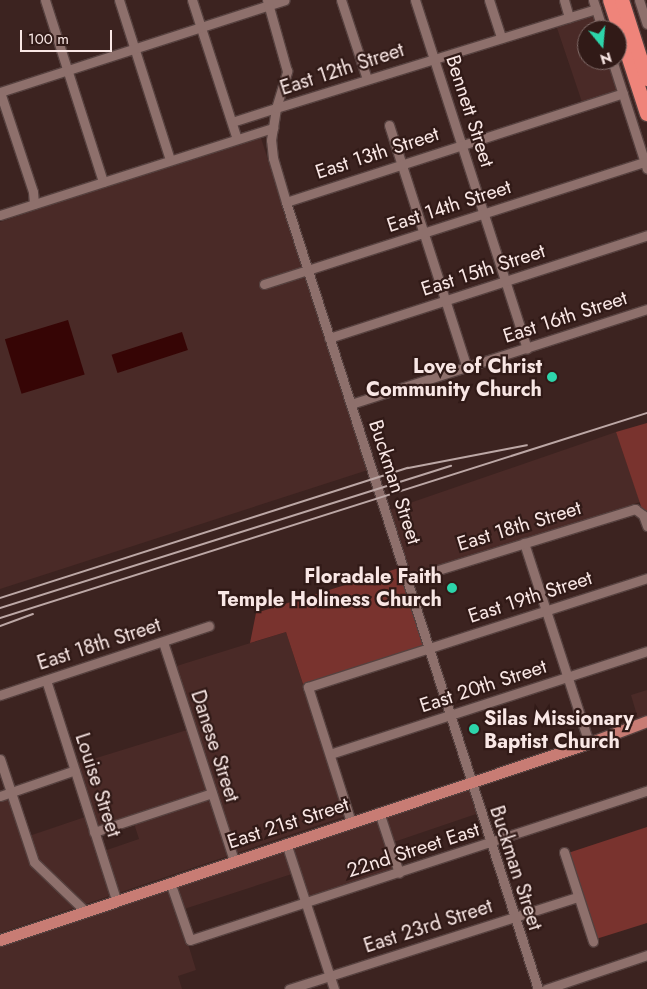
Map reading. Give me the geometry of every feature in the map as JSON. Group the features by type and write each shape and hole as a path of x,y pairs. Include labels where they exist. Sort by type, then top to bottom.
{"highway":[{"path":"610,0 647,114"},
{"path":"622,0 647,79"}],"main road":[{"name":"East 21st Street","path":"0,940 84,910 589,743 647,720"},
{"name":"East 21st Street","path":"589,743 647,728"}],"street":[{"path":"45,0 103,182"},
{"path":"119,0 170,160"},
{"path":"192,0 237,139"},
{"path":"34,204 33,192 0,92 201,27 267,3 285,0"},
{"path":"341,0 367,79"},
{"name":"Bennett Street","path":"415,0 528,348"},
{"path":"489,0 501,38"},
{"path":"564,0 569,17"},
{"path":"639,0 647,24"},
{"path":"232,122 276,108 286,66 267,3"},
{"path":"594,4 600,20"},
{"name":"East 12th Street","path":"0,215 273,128 276,108 569,17 594,4"},
{"path":"615,70 646,166"},
{"name":"East 13th Street","path":"286,202 623,93"},
{"path":"389,125 467,368"},
{"name":"Buckman Street","path":"273,128 272,158 307,271 453,715 490,844 537,989"},
{"name":"East 14th Street","path":"264,284 485,213 646,166"},
{"name":"East 15th Street","path":"329,338 647,235"},
{"name":"East 16th Street","path":"351,404 647,309"},
{"name":"East 18th Street","path":"409,578 635,509 640,510 647,526"},
{"path":"524,543 589,743"},
{"name":"East 19th Street","path":"330,754 308,686 647,578"},
{"name":"East 18th Street","path":"0,696 209,626"},
{"name":"Danese Street","path":"163,642 234,861"},
{"name":"East 20th Street","path":"330,754 647,651"},
{"name":"Louise Street","path":"46,680 116,900"},
{"path":"330,754 351,822"},
{"path":"0,759 34,862 84,910"},
{"path":"0,796 75,770"},
{"name":"22nd Street East","path":"170,882 190,940 490,844 647,791"},
{"path":"94,832 212,793"},
{"path":"379,812 400,873"},
{"path":"286,843 334,989"},
{"path":"564,852 593,941"},
{"name":"East 23rd Street","path":"289,989 578,897"},
{"path":"537,989 544,989 647,955"}],"shaded area":[{"path":"593,13 595,20 577,20 577,70 612,70 619,91 582,102 556,25"},
{"path":"260,135 368,470 0,589 0,222"},
{"path":"68,320 85,375 22,394 5,339"},
{"path":"182,332 188,350 117,373 112,355"},
{"path":"647,423 647,524 616,432"},
{"path":"616,432 640,502 413,580 389,510"},
{"path":"399,568 425,646 303,684 286,632 250,643 256,613"},
{"path":"286,632 346,816 0,933 0,799 13,795 29,836 91,815 77,764 187,730 167,669","holes":["132,817 139,839 104,851 96,829"]},
{"path":"647,690 647,716 638,719 631,695"},
{"path":"475,788 482,812 385,845 394,872 308,899 298,872 178,911 196,970 178,976 182,989 0,989 0,947"},
{"path":"647,827 647,923 596,939 568,853"}],"railway":[{"path":"0,618 647,413"},
{"path":"0,598 408,468 527,445"},
{"path":"0,608 451,466"},
{"path":"0,626 33,614"}],"place":[{"name":"Love of Christ Community Church","path":"552,377"},
{"name":"Floradale Faith Temple Holiness Church","path":"452,588"},
{"name":"Silas Missionary Baptist Church","path":"474,729"}]}
